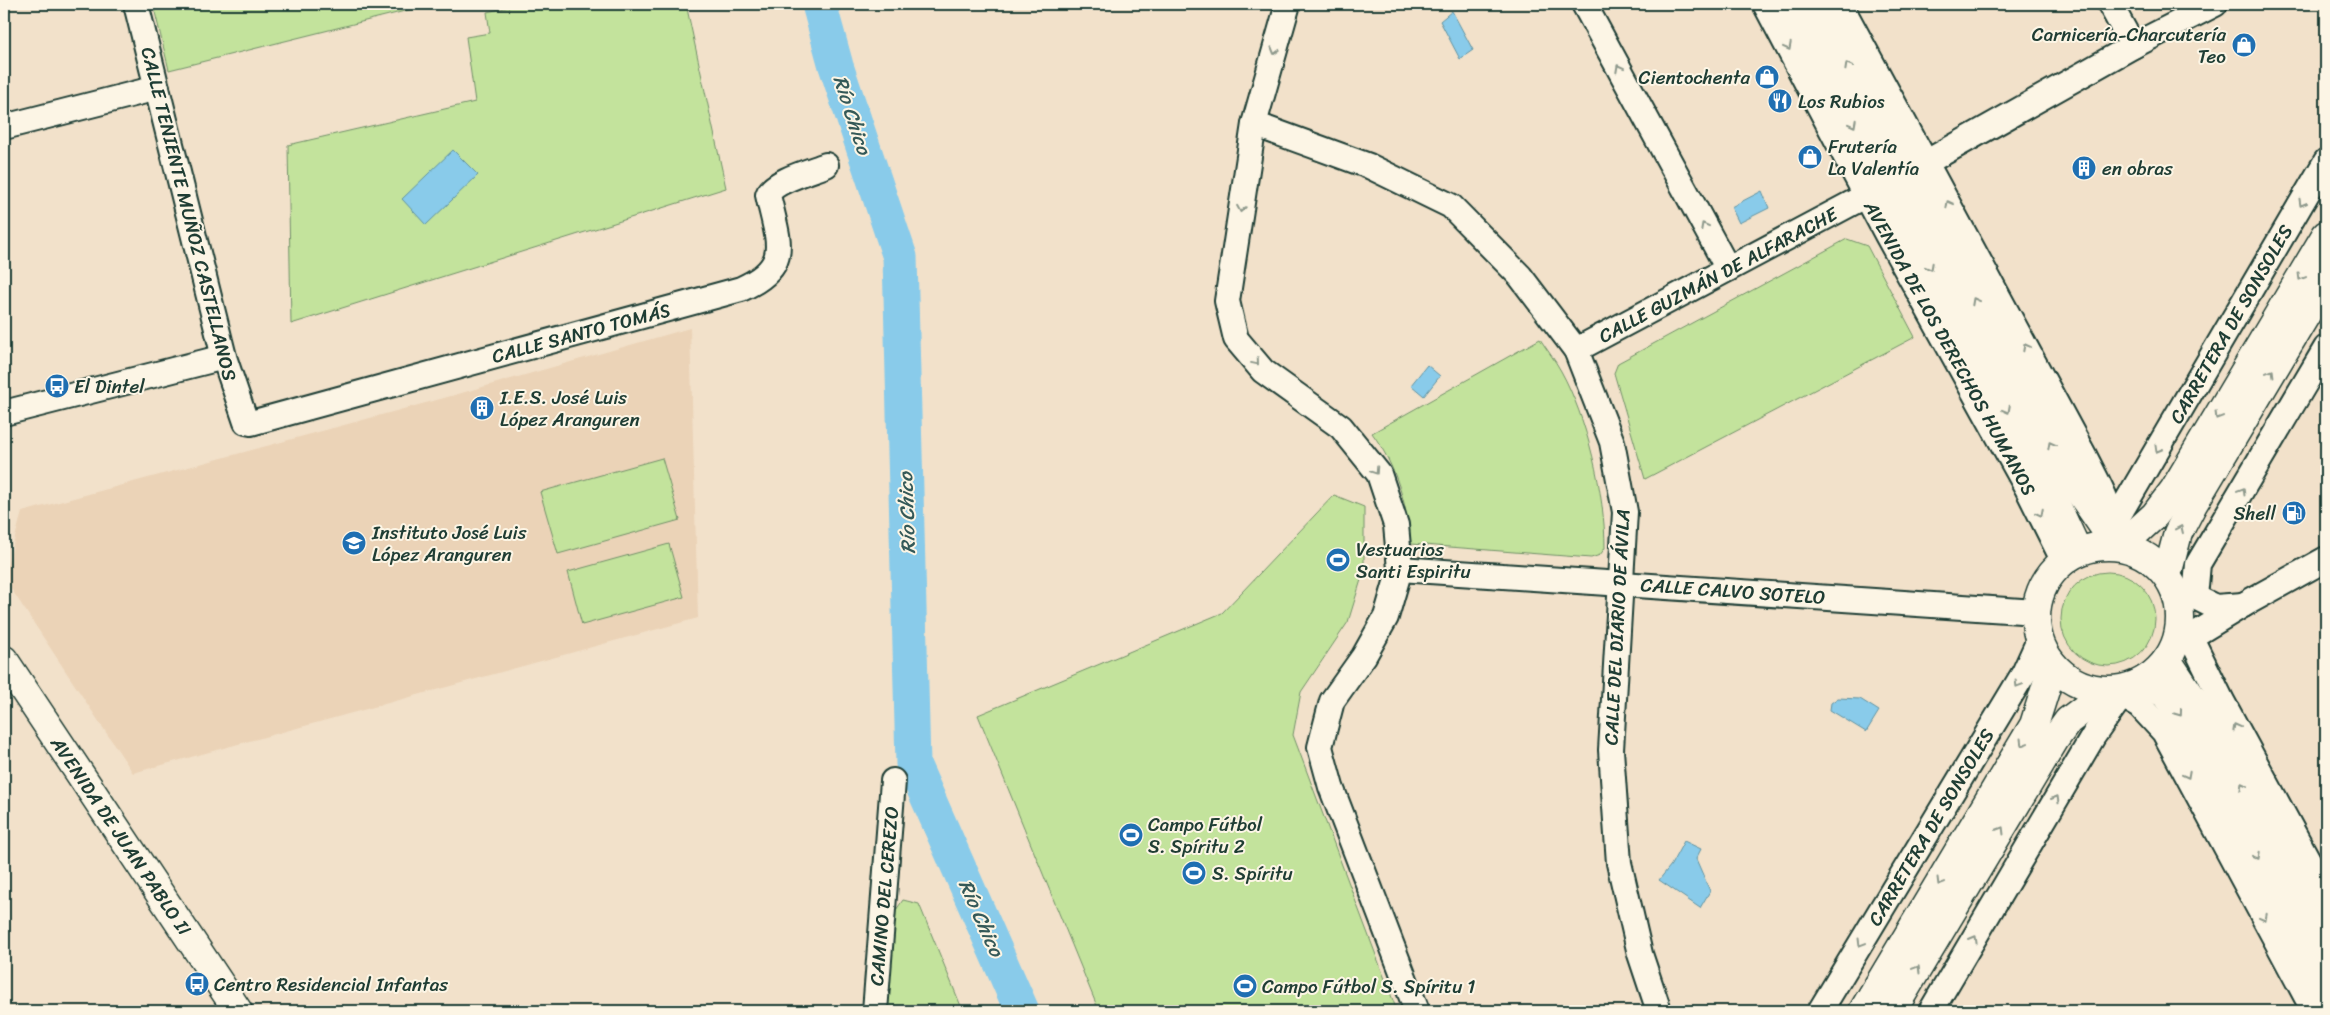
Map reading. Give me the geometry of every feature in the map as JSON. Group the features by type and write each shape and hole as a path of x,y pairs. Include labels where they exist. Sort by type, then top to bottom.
{"main road":[{"name":"AVENIDA DE LOS DERECHOS HUMANOS","path":"1788,4 1897,179 2063,468 2095,500 2102,543"},
{"name":"AVENIDA DE LOS DERECHOS HUMANOS","path":"1814,4 1897,179 2044,479 2102,543"},
{"name":"CARRETERA DE SONSOLES","path":"2102,543 2155,514 2174,490 2326,235"},
{"path":"2326,281 2178,533 2180,608 2178,644 2201,712 2326,936"},
{"path":"2178,587 2154,562 2138,552 2102,543 2050,575 2040,592 2036,612 2039,640 2053,665 2069,679 2088,688 2123,695 2165,694 2184,721 2326,984"},
{"path":"1892,1011 2055,739 2068,721 2123,695 2159,671 2178,644"},
{"name":"AVENIDA DE JUAN PABLO II","path":"4,660 238,1011"},
{"name":"CARRETERA DE SONSOLES","path":"1863,1011 2034,725 2053,665"}],"street":[{"name":"CALLE TENIENTE MUÑOZ CASTELLANOS","path":"136,4 224,358 246,422"},
{"path":"1288,4 1254,124 1227,301 1236,339 1263,371 1341,427 1379,474 1396,525 1400,569 1386,617 1364,656 1332,701 1320,747 1331,787 1417,1011"},
{"path":"1584,4 1728,269"},
{"name":"AVENIDA DE LOS DERECHOS HUMANOS","path":"1765,4 1897,179"},
{"name":"AVENIDA DE LOS DERECHOS HUMANOS","path":"1840,4 1897,179"},
{"path":"2110,4 2133,46"},
{"name":"CALLE GUZMÁN DE ALFARACHE","path":"1576,350 1897,179 2133,46 2215,4"},
{"path":"4,127 157,88"},
{"name":"CALLE DEL DIARIO DE ÁVILA","path":"1254,124 1369,166 1450,206 1520,276 1576,350 1612,442 1625,512 1611,750 1619,863 1640,954 1659,1011"},
{"name":"CARRETERA DE SONSOLES","path":"2102,543 2326,161"},
{"name":"CALLE SANTO TOMÁS","path":"246,422 251,423 664,310 740,289 756,282 773,265 779,248 768,196 770,189 826,165"},
{"path":"2243,605 2215,607 2178,587 2198,564 2326,348"},
{"path":"4,413 224,358"},
{"path":"2095,500 2136,486"},
{"path":"2326,560 2243,605 2178,644 2226,710 2326,893"},
{"name":"CALLE CALVO SOTELO","path":"1400,569 2036,612"},
{"name":"CARRETERA DE SONSOLES","path":"1820,1011 2024,673 2039,640"},
{"path":"1931,1011 2094,735 2123,695 2164,732 2314,1011"},
{"name":"CAMINO DEL CEREZO","path":"875,1011 894,781"}],"shaded area":[{"name":"Instituto José Luis López Aranguren","path":"690,328 698,618 133,773 4,578 22,512 444,398"}],"green space":[{"path":"153,4 433,4 169,70"},
{"path":"522,4 686,4 726,188 291,324 288,145 475,102 466,37 490,33 487,12"},
{"path":"1847,239 1867,246 1915,337 1645,479 1614,373 1618,363"},
{"path":"1540,339 1559,367 1579,411 1586,433 1593,457 1602,504 1605,548 1600,555 1591,558 1411,544 1407,514 1399,486 1388,459 1372,433"},
{"path":"662,458 680,520 558,554 540,492"},
{"name":"S. Spíritu","path":"1334,495 1364,507 1364,570 1348,622 1301,692 1293,735 1397,1011 1099,1011 978,715 1222,613"},
{"path":"669,544 684,597 582,625 568,572"},
{"path":"2108,572 2126,576 2141,586 2151,601 2155,619 2151,637 2141,652 2126,662 2108,666 2090,662 2075,652 2065,637 2061,619 2065,601 2075,586 2090,576"},
{"path":"903,900 919,904 963,1011 893,1011 887,1006 886,995 896,910"}],"water":[{"path":"1452,11 1473,50 1460,59 1440,21"},
{"path":"453,150 478,175 426,225 402,199"},
{"path":"1762,191 1769,208 1739,223 1731,207"},
{"path":"1427,365 1440,376 1424,396 1411,385"},
{"path":"1838,698 1860,699 1879,711 1866,732 1830,710 1831,703"},
{"path":"1684,841 1701,849 1696,859 1710,891 1700,908 1659,880 1671,865"}],"waterway":[{"name":"Río Chico","path":"819,4 836,66 900,257 913,764 1022,1011"}],"place":[{"name":"Carnicería-Charcutería Teo","path":"2244,45"},
{"name":"Cientochenta","path":"1767,77"},
{"name":"Los Rubios","path":"1780,101"},
{"name":"Frutería La Valentía","path":"1810,157"},
{"name":"en obras","path":"2084,168"},
{"name":"El Dintel","path":"57,386"},
{"name":"I.E.S. José Luis López Aranguren","path":"482,408"},
{"name":"Shell","path":"2294,513"},
{"name":"Instituto José Luis López Aranguren","path":"354,543"},
{"name":"Vestuarios Santi Espiritu","path":"1338,560"},
{"name":"Campo Fútbol S. Spíritu 2","path":"1131,835"},
{"name":"S. Spíritu","path":"1194,873"},
{"name":"Centro Residencial Infantas","path":"197,984"},
{"name":"Campo Fútbol S. Spíritu 1","path":"1245,986"}]}
